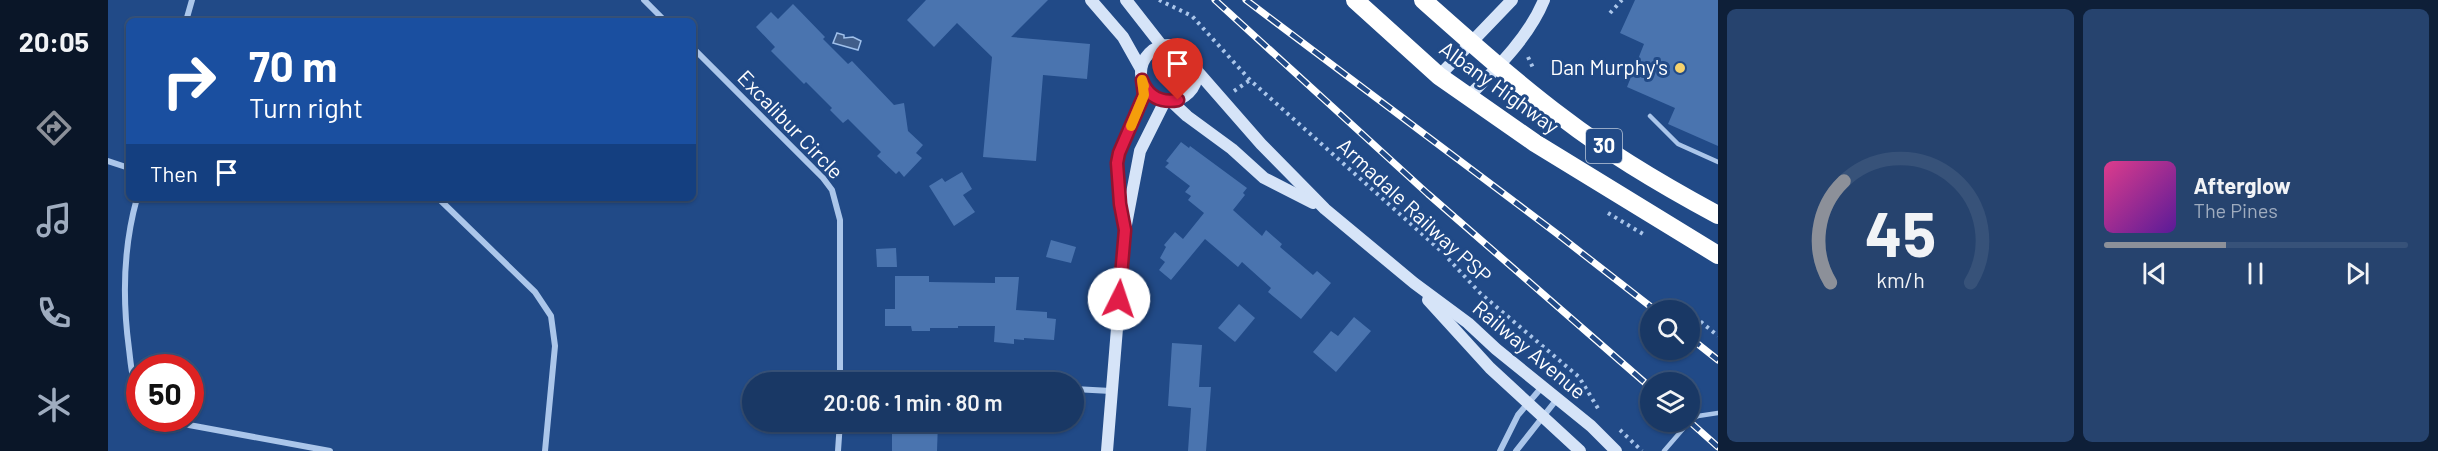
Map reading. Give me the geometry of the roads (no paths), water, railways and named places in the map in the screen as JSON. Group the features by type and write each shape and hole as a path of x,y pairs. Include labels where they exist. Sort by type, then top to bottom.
{"highway":[{"name":"Albany Highway","path":"1355,0 1439,76 1535,143 1718,255"},
{"name":"Albany Highway","path":"1423,0 1498,66 1563,118 1630,164 1716,210"}],"main road":[{"path":"1091,0 1123,37 1142,75 1153,96 1168,101 1178,100 1190,92 1198,72 1192,56 1186,50 1170,45 1162,46 1148,54 1142,75 1144,95 1119,153 1117,163 1120,204 1125,230"},
{"path":"1126,0 1162,46"},
{"path":"1439,76 1512,0"},
{"path":"1469,96 1498,66 1537,18 1544,0"},
{"name":"Railway Avenue","path":"1198,72 1261,144 1325,209 1414,284 1468,323 1591,426 1616,451"},
{"path":"1107,451 1125,230 1140,152 1168,101"},
{"name":"Railway Avenue","path":"1168,101 1232,149 1264,178 1325,209"},
{"name":"Railway Avenue","path":"1414,284 1454,331 1580,451"}],"street":[{"path":"187,18 192,0"},
{"path":"644,0 663,18"},
{"name":"Excalibur Circle","path":"696,51 816,170 832,190 839,212 840,230 840,372"},
{"path":"108,161 126,167"},
{"path":"129,354 124,315 124,274 136,201"},
{"path":"441,201 535,292 547,308 553,325 555,346 545,451"},
{"path":"1500,451 1511,427 1542,387"},
{"path":"1084,390 1112,391"},
{"path":"1516,451 1545,418 1557,399"},
{"path":"204,428 330,451"},
{"path":"838,451 839,432"}],"lane":[{"path":"1650,116 1678,144 1718,162"},
{"path":"1700,416 1718,413"},
{"path":"1664,451 1680,432"}],"water":[{"path":"837,33 844,35 844,38 853,37 861,41 858,50 833,43"}],"railway":[{"path":"1215,0 1428,194 1640,378"},
{"path":"1246,0 1642,300"},
{"path":"1700,346 1718,360"},
{"path":"1700,431 1718,447"}],"place":[{"name":"Dan Murphy's","path":"1680,68"}]}
